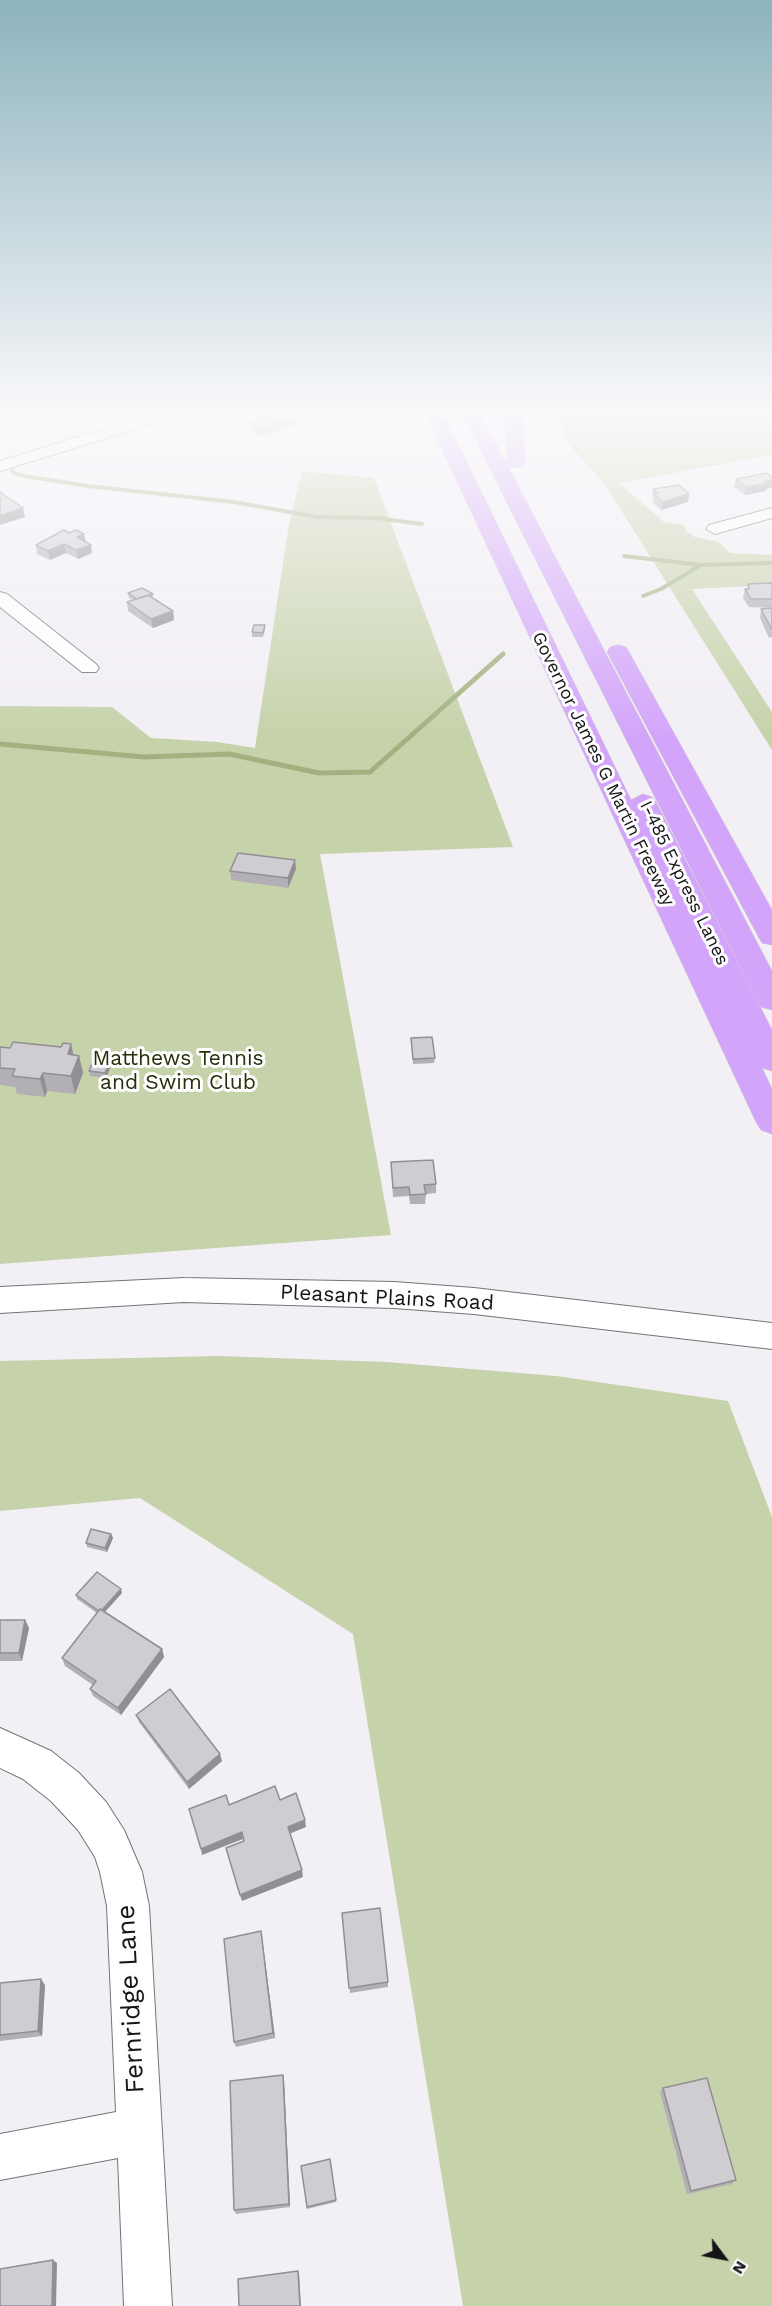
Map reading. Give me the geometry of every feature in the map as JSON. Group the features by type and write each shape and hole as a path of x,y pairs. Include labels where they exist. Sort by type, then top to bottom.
{"highway":[{"name":"Governor James G Martin Freeway","path":"486,523 772,1122"},
{"name":"I-485 Express Lanes","path":"506,523 772,1060"},
{"name":"I-485 Express Lanes","path":"527,523 772,1000"},
{"path":"548,523 772,936"},
{"path":"625,714 709,820"}],"street":[{"path":"715,529 738,523"},
{"path":"0,598 89,668"},
{"name":"Pleasant Plains Road","path":"0,1300 184,1290 394,1295 474,1301 772,1336"},
{"name":"Fernridge Lane","path":"0,1747 37,1765 66,1787 92,1816 110,1844 121,1872 128,1906 148,2306"},
{"path":"0,2157 138,2131"}],"green space":[{"name":"Matthews Tennis and Swim Club","path":"391,523 513,847 320,854 391,1235 0,1264 0,706 112,707 151,738 217,742 255,748 289,524"},
{"path":"629,523 684,525 686,531 695,537 719,542 730,553 772,555 772,585 692,589 772,712 772,750"},
{"path":"218,1356 386,1362 556,1376 728,1401 772,1517 772,2306 463,2306 353,1634 140,1498 0,1511 0,1361"}],"building":[{"path":"64,530 69,533 76,530 84,534 77,537 91,545 76,550 64,544 48,551 36,545"},
{"path":"772,583 772,599 751,599 745,589 749,589 748,584"},
{"path":"142,588 153,594 137,599 128,593"},
{"path":"148,595 173,611 151,619 127,602"},
{"path":"772,608 772,628 771,628 761,609"},
{"path":"254,625 265,625 263,633 252,632"},
{"path":"238,853 295,860 288,878 230,871"},
{"path":"432,1037 435,1058 413,1059 411,1038"},
{"path":"13,1042 61,1047 63,1043 71,1044 68,1054 79,1056 71,1076 43,1073 40,1079 12,1076 15,1069 0,1068 0,1047 10,1048"},
{"path":"94,1059 110,1061 105,1073 89,1071"},
{"path":"433,1160 436,1184 424,1185 426,1194 410,1195 409,1187 393,1188 391,1162"},
{"path":"91,1529 111,1534 105,1548 86,1543"},
{"path":"97,1572 121,1589 99,1611 76,1595"},
{"path":"100,1609 162,1649 118,1708 90,1689 96,1681 62,1658"},
{"path":"0,1620 25,1620 19,1653 0,1653"},
{"path":"170,1689 220,1754 187,1782 136,1715"},
{"path":"275,1786 280,1800 296,1793 305,1820 288,1827 302,1870 240,1895 226,1848 244,1841 242,1832 201,1849 189,1809 226,1795 229,1805"},
{"path":"380,1908 388,1982 349,1988 342,1913"},
{"path":"261,1931 273,2033 234,2042 224,1939"},
{"path":"41,1979 38,2031 0,2035 0,1983"},
{"path":"283,2075 289,2204 234,2210 230,2081"},
{"path":"707,2078 736,2180 691,2191 663,2088"},
{"path":"330,2159 336,2200 307,2207 301,2166"},
{"path":"53,2260 52,2306 0,2306 0,2269"},
{"path":"298,2271 300,2306 239,2306 238,2279"}],"waterway":[{"path":"411,523 422,524"},
{"path":"624,556 701,565"},
{"path":"701,565 772,563"},
{"path":"643,596 661,589 701,565"},
{"path":"0,744 144,757 229,754 319,773 370,772 503,654"}]}
